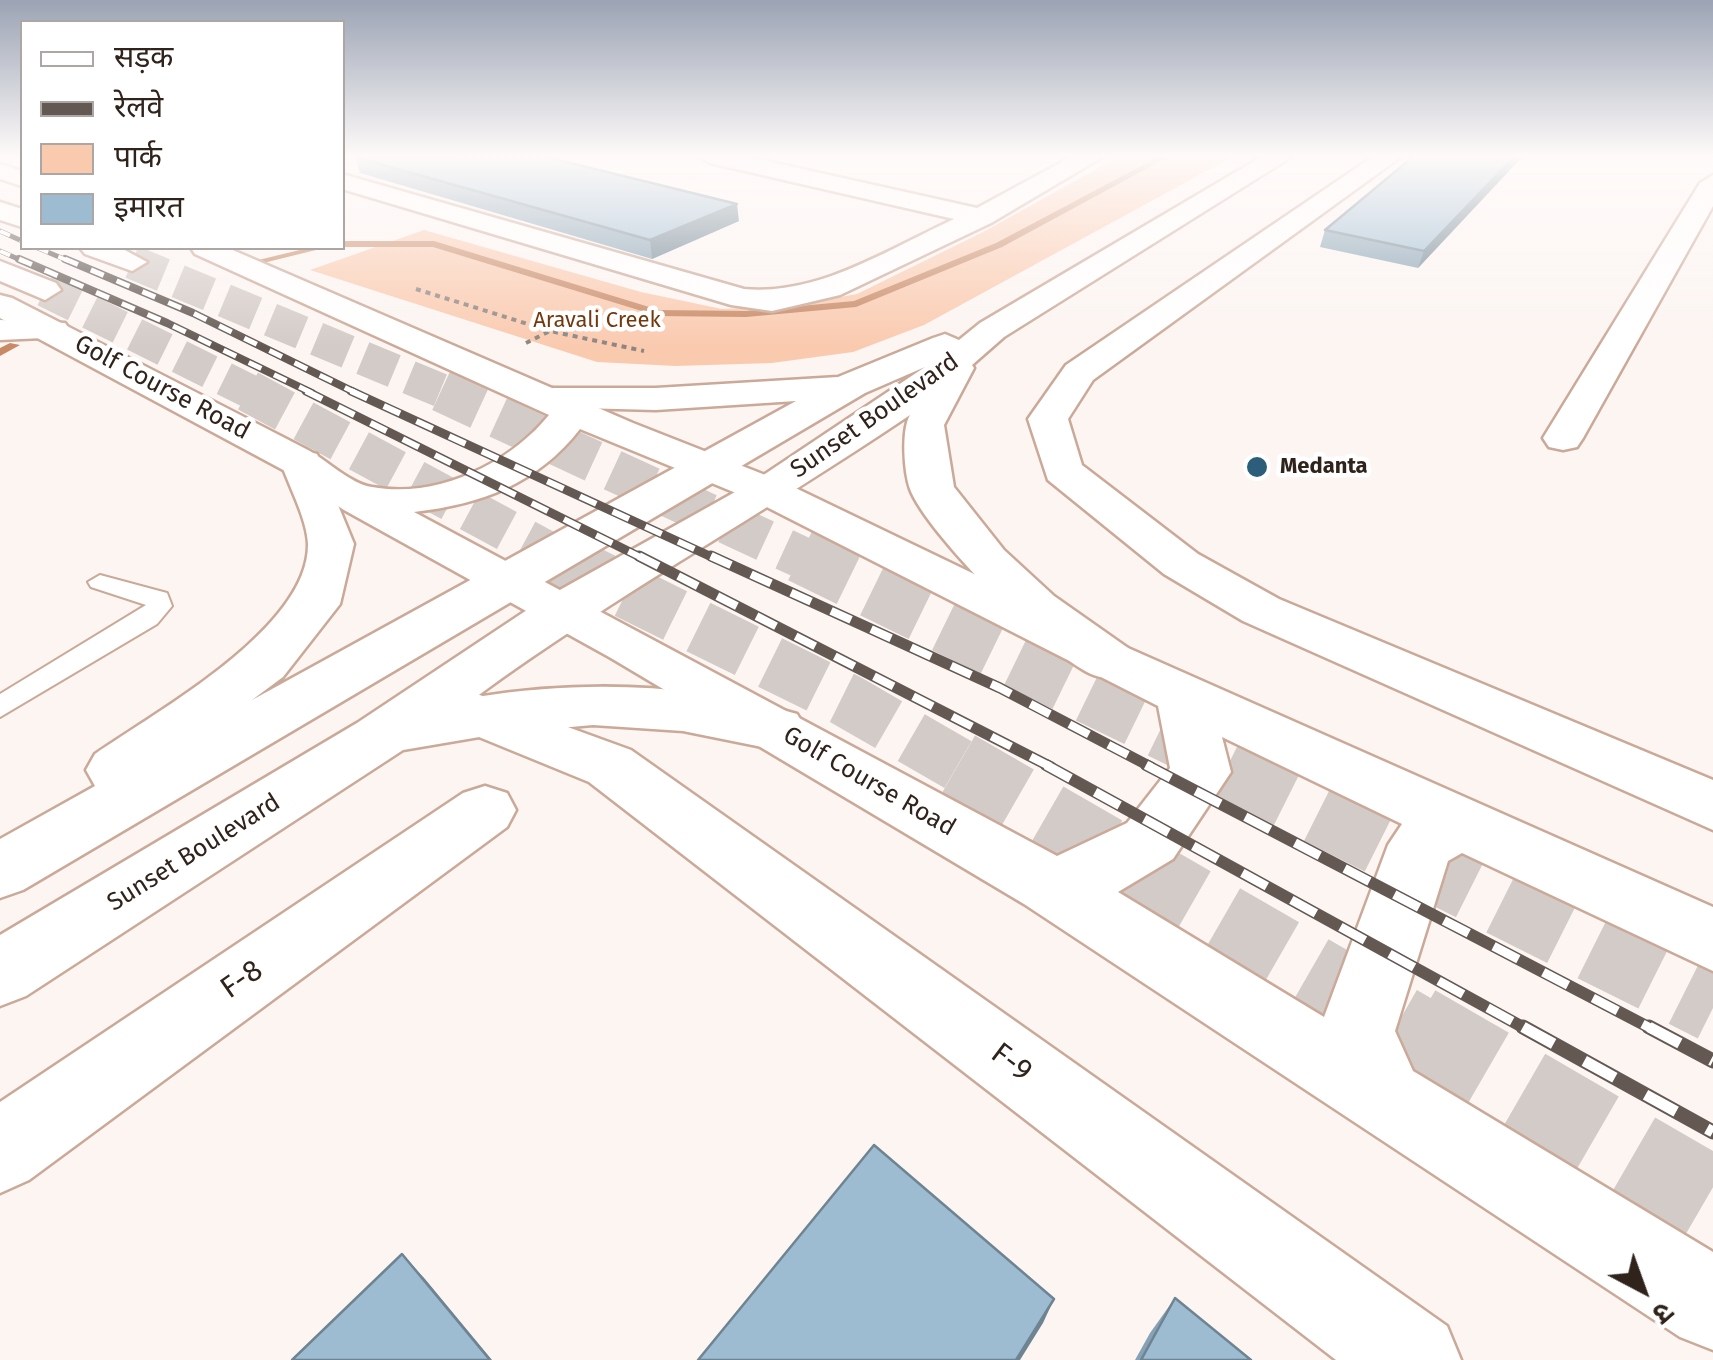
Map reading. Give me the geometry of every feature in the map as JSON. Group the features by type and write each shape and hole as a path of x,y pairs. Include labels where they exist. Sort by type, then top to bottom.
{"street":[{"path":"474,219 742,298 772,301 829,288 976,219"},
{"path":"1109,661 1036,607 999,572 932,489 924,425 952,373 992,330 1176,219"},
{"path":"1299,219 1079,374 1048,419 1063,471 1180,564 1261,610 1713,806"},
{"path":"1563,438 1692,219"},
{"path":"101,250 132,262"},
{"path":"242,254 557,404 768,491 1109,661 1713,940"},
{"path":"0,270 49,310 0,330"},
{"name":"Golf Course Road","path":"0,305 49,310 360,501 776,729 1048,884 1713,1304"},
{"name":"Sunset Boulevard","path":"0,871 852,385 912,356 992,330"},
{"name":"Sunset Boulevard","path":"0,973 378,738 560,611 768,491 908,399 992,330"},
{"path":"557,404 852,385"},
{"path":"360,501 421,500 470,489 527,462 557,404"},
{"path":"0,854 264,664 315,604 331,544 302,463"},
{"path":"1048,884 1072,884 1150,841 1201,772 1183,694"},
{"path":"378,738 477,714 598,702 713,712 776,729"},
{"name":"F-9","path":"477,714 610,766 1413,1360"},
{"name":"F-8","path":"0,1151 485,810"},
{"path":"1384,1096 1357,1032 1420,846 1461,823"}],"lane":[{"path":"0,707 148,618 159,606 158,598 100,582"}],"path":[{"path":"405,286 550,331"}],"green space":[{"name":"Aravali Creek","path":"1006,219 1118,219 924,325 853,352 772,363 676,366 597,362 310,270 424,230 641,292 722,309 790,306 857,294"}],"building":[{"path":"577,219 700,219 650,240"},
{"path":"1338,219 1454,219 1424,251 1325,230"},
{"path":"874,1145 1054,1299 1016,1360 698,1360"},
{"path":"402,1254 490,1360 292,1360"},
{"path":"1175,1298 1251,1360 1141,1360"}],"waterway":[{"path":"345,244 434,244 658,313 746,314 856,304 999,245 1047,219"},
{"path":"255,262 310,250"},
{"path":"0,353 14,345"}],"tunnel":[{"path":"132,262 447,393"},
{"path":"45,290 253,393"},
{"path":"248,391 560,559"},
{"path":"441,391 805,559"},
{"path":"555,556 846,700 962,767"},
{"path":"800,556 1233,767"},
{"path":"958,765 1418,1030"},
{"path":"1228,765 1713,1008"},
{"path":"1414,1027 1713,1200"}],"railway":[{"path":"0,231 20,240"},
{"path":"43,250 71,262"},
{"path":"0,251 25,262"},
{"path":"19,259 167,323 312,393"},
{"path":"65,259 193,313 356,393"},
{"path":"306,391 644,559"},
{"path":"351,391 716,559"},
{"path":"639,556 1051,767"},
{"path":"711,556 1000,688 1151,767"},
{"path":"1046,765 1528,1030"},
{"path":"1146,765 1654,1030"},
{"path":"1523,1027 1713,1132"},
{"path":"1649,1027 1713,1061"}],"place":[{"name":"Medanta","path":"1257,467"}]}
